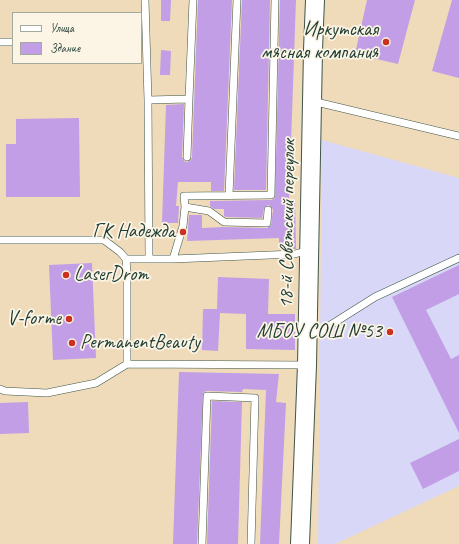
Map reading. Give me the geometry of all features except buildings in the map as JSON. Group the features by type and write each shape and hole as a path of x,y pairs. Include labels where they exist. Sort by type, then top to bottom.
{"street":[{"name":"18-й Советский переулок","path":"300,544 307,365 315,0"}],"lane":[{"path":"145,0 144,41 148,100 149,259"},
{"path":"187,157 193,0"},
{"path":"229,195 237,0"},
{"path":"173,259 183,226 184,196 271,195 275,0"},
{"path":"0,42 12,42"},
{"path":"148,100 189,99"},
{"path":"312,101 459,136"},
{"path":"184,207 209,211 224,222 267,223 268,210"},
{"path":"0,240 104,240 120,252 126,259 127,272 127,364"},
{"path":"126,259 173,259 295,254 309,250"},
{"path":"307,340 375,297 459,258"},
{"path":"0,389 5,391 47,393 96,383 127,364 307,365"},
{"path":"202,544 207,396 255,398 251,544"}],"shaded area":[{"name":"МБОУ СОШ №53","path":"322,140 459,178 459,486 335,544 318,544"}],"place":[{"name":"Иркутская мясная компания","path":"386,42"},
{"name":"ГК Надежда","path":"183,232"},
{"name":"LaseгDrom","path":"66,275"},
{"name":"V-forme","path":"69,319"},
{"name":"МБОУ СОШ №53","path":"390,332"},
{"name":"PermanentBeauty","path":"72,343"}]}
